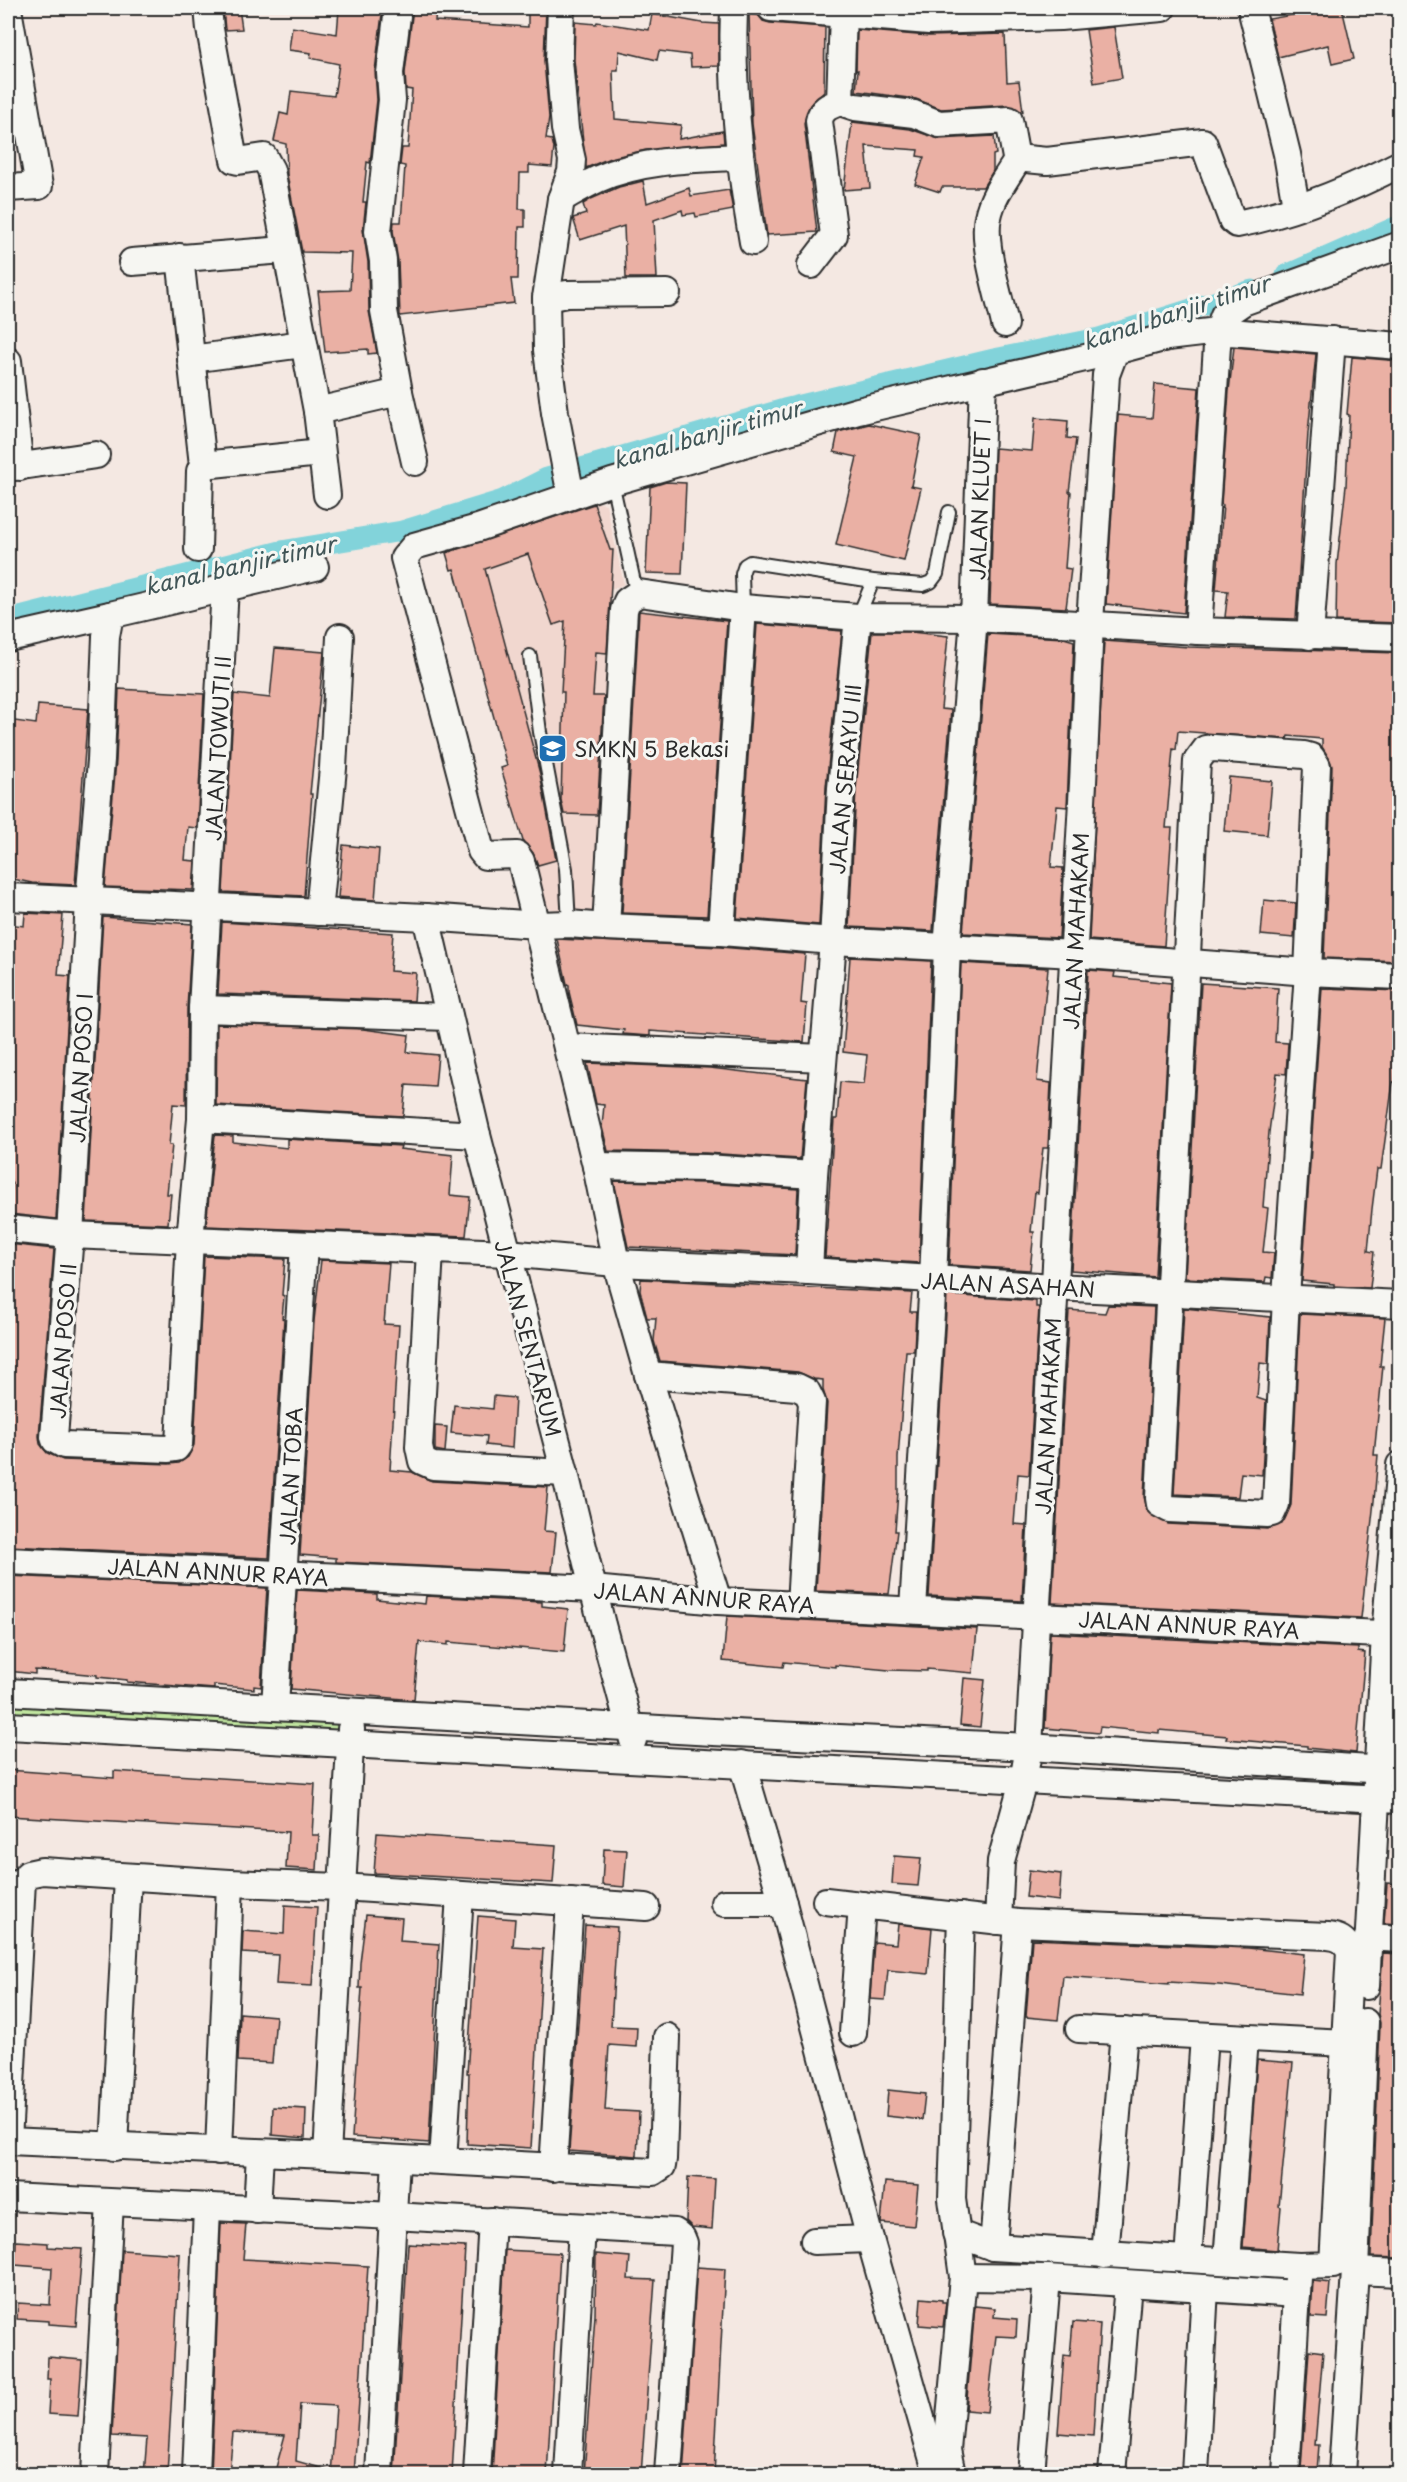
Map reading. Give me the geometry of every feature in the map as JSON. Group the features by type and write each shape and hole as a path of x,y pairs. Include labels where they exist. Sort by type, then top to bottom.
{"street":[{"path":"208,8 234,160 264,157 268,162 317,411 327,495"},
{"path":"398,8 390,73 392,100 378,231 383,261 384,311 415,462"},
{"path":"561,8 559,60 566,129 572,160 571,172 561,199 546,298 547,350 568,483"},
{"path":"734,8 733,50 739,157 753,242"},
{"path":"771,8 812,9 843,13 1020,13 1060,17 1146,8"},
{"path":"1251,8 1287,154 1296,206"},
{"path":"8,9 39,186 8,188"},
{"path":"840,102 843,13"},
{"path":"811,265 834,235 819,121 820,114 826,108 840,102 855,107 914,114 939,124 1009,120 1015,156 1018,159"},
{"path":"1018,159 1047,161 1203,142 1234,224 1259,219 1353,187 1400,164"},
{"path":"561,199 600,178 642,166 684,159 739,157"},
{"path":"1005,324 987,240 987,218 994,198 1018,159"},
{"path":"1198,631 1218,331 1224,315 1243,302 1400,244"},
{"path":"132,262 284,250"},
{"path":"180,257 203,465 200,471 198,549"},
{"path":"546,298 567,294 667,292"},
{"path":"718,1601 648,1376 616,1263 596,1166 538,925 517,855 491,857 485,856 482,850 405,558 414,546 478,528 568,483 612,482 858,411 1167,337 1218,331 1400,346"},
{"path":"1310,636 1332,340"},
{"path":"191,359 303,344"},
{"name":"JALAN MAHAKAM","path":"993,2247 1008,1922 1001,1861 1023,1781 1029,1747 1074,954 1090,624 1106,375 1115,351"},
{"path":"8,361 14,468 96,455"},
{"name":"JALAN KLUET I","path":"913,1610 933,1280 947,948 974,618 983,381"},
{"path":"317,411 399,392"},
{"path":"203,465 321,453"},
{"path":"8,638 315,567"},
{"name":"JALAN TOWUTI II","path":"190,1240 201,1119 202,1010 225,587"},
{"path":"606,927 624,610 627,601 639,592 743,608 858,617 974,618 1198,631 1400,638"},
{"path":"721,932 743,608"},
{"name":"JALAN POSO I","path":"70,1235 89,902 101,760 106,636 110,615"},
{"name":"JALAN SERAYU III","path":"809,1270 841,788 858,617"},
{"path":"319,912 333,768 340,637"},
{"path":"1214,748 1311,757 1317,766 1308,972 1286,1297 1276,1504 1272,1512 1268,1514 1169,1509 1160,1504 1168,1293 1187,963 1197,761 1206,750 1214,748"},
{"path":"8,897 209,909 319,912 538,925 569,924 721,932 832,941 1074,954 1308,972 1400,976"},
{"name":"JALAN SENTARUM","path":"426,917 477,1135 593,1589 639,1758"},
{"path":"202,1010 449,1017"},
{"path":"567,1047 823,1058"},
{"path":"201,1119 477,1135"},
{"path":"596,1166 706,1168 814,1175"},
{"name":"JALAN ASAHAN","path":"8,1229 70,1235 507,1253 616,1263 809,1270 1054,1287 1400,1304"},
{"name":"JALAN POSO II","path":"70,1235 54,1437 60,1444 169,1449 178,1446 190,1240"},
{"name":"JALAN TOBA","path":"274,1706 304,1245"},
{"path":"430,1251 419,1447 422,1461 432,1466 565,1473"},
{"path":"648,1376 797,1387 807,1392 812,1402 800,1605"},
{"path":"1342,2475 1355,2271 1368,1937 1387,1799 1400,1465"},
{"name":"JALAN ANNUR RAYA","path":"8,1561 593,1589 718,1601 1392,1634"},
{"path":"8,1692 1029,1747 1388,1770"},
{"path":"327,2155 340,1887 352,1712"},
{"path":"8,1726 1387,1799"},
{"path":"742,1764 783,1903 870,2239 937,2475"},
{"path":"646,1906 42,1871 28,1874 22,1881 8,2141 653,2172 662,2166 667,2037"},
{"path":"114,2147 128,1877"},
{"path":"219,2151 230,1883"},
{"path":"443,2161 460,1895"},
{"path":"825,1901 1008,1922 1338,1937 1345,1941 1350,1950 1333,2265 1327,2267 1299,2266 993,2247 956,2234"},
{"path":"553,2168 570,1902"},
{"path":"724,1903 783,1903"},
{"path":"853,2033 862,1905"},
{"path":"952,2475 947,2450 963,2277 952,2199 961,1916"},
{"path":"1368,1937 1400,1939"},
{"path":"1079,2029 1346,2043"},
{"path":"1105,2255 1124,2031"},
{"path":"1188,2259 1204,2037"},
{"path":"1227,2261 1244,2039"},
{"path":"257,2210 260,2153"},
{"path":"379,2475 396,2159"},
{"path":"8,2197 669,2230 682,2238 684,2243 668,2475"},
{"path":"95,2475 110,2203"},
{"path":"196,2475 207,2208"},
{"path":"477,2475 492,2221"},
{"path":"568,2475 582,2227"},
{"path":"814,2241 870,2239"},
{"path":"1286,2475 1299,2266"},
{"path":"1355,2271 1400,2273"},
{"path":"963,2277 1047,2278 1297,2294"},
{"path":"1031,2475 1047,2278"},
{"path":"1112,2475 1128,2284"},
{"path":"1195,2475 1205,2288"}],"lane":[{"path":"612,482 634,582 639,592"},
{"path":"743,608 742,574 745,565 750,562 873,581 923,585 931,582 937,574 949,512"},
{"path":"858,617 873,581"},
{"path":"530,656 540,732 566,869 569,924"}],"shaded area":[{"name":"SMKN 5 Bekasi","path":"575,498 606,504 624,584 611,590 596,914 546,908 449,540"}],"green space":[{"path":"8,1692 352,1712 350,1744 8,1726"}],"building":[{"path":"239,8 242,29 225,30 223,9"},
{"path":"413,8 436,8 435,21 528,27 528,8 546,8 544,61 549,117 546,139 552,140 554,148 552,167 529,165 529,173 520,173 519,209 525,209 525,227 519,227 518,279 511,279 514,303 400,316 398,261 393,231 394,222 401,222 405,166 400,165 402,148 408,148 412,90 406,89 405,73"},
{"path":"1342,8 1354,59 1332,64 1328,45 1278,57 1269,19"},
{"path":"339,10 382,14 375,71 377,100 363,202 366,202 363,230 368,262 369,311 377,353 368,354 368,349 325,352 318,291 350,290 352,253 302,252 287,175 286,144 274,141 280,113 288,115 291,91 334,96 339,64 310,58 311,53 289,50 292,27 337,34"},
{"path":"652,14 719,24 719,66 691,67 690,55 659,51 657,60 619,51 618,70 613,70 615,119 681,125 679,139 723,131 724,143 646,150 610,158 586,168 574,60 575,22 596,24 597,22 649,30"},
{"path":"749,14 758,15 763,21 770,23 825,27 824,92 810,105 804,123 817,232 767,235 752,124"},
{"path":"1114,27 1122,78 1094,83 1086,30"},
{"path":"857,30 929,36 1005,34 1007,82 1019,81 1023,112 1008,105 941,109 916,99 856,91"},
{"path":"852,122 910,129 939,139 994,136 996,154 993,155 993,171 983,187 942,187 940,192 915,184 924,157 917,156 918,150 866,146 870,188 844,190"},
{"path":"643,181 647,203 689,188 691,196 729,190 733,210 696,217 695,213 683,215 682,210 654,220 657,278 626,278 624,226 580,240 573,218 586,214 583,204 591,199 619,187"},
{"path":"1234,347 1316,354 1308,433 1296,619 1225,617 1228,591 1216,590"},
{"path":"1352,357 1400,361 1400,623 1336,621 1337,564 1346,486 1349,415 1347,414"},
{"path":"1155,384 1199,388 1184,613 1106,604 1118,415 1152,418"},
{"path":"1035,418 1068,421 1067,438 1076,439 1069,492 1071,492 1065,568 1071,569 1066,608 990,604 995,448 1032,451"},
{"path":"869,424 921,435 911,486 921,488 904,561 836,545 857,457 834,452 838,432"},
{"path":"666,482 686,483 682,574 646,573 650,487"},
{"path":"594,504 610,550 613,550 607,653 596,652 593,696 604,696 597,815 564,814 561,800 564,692 561,692 565,621 553,625 528,554 485,569 540,774 556,860 538,865 533,853 523,841 501,768 507,766 454,569 451,570 446,553"},
{"path":"639,611 727,621 707,916 622,913"},
{"path":"757,624 842,631 826,787 819,925 737,918"},
{"path":"872,632 911,632 948,636 941,709 951,710 933,931 849,927 856,789"},
{"path":"988,634 1064,638 1074,641 1067,807 1057,806 1051,867 1063,868 1059,938 963,933"},
{"path":"1104,641 1189,647 1400,653 1400,961 1324,958 1332,766 1322,747 1322,739 1288,736 1287,739 1178,731 1176,750 1173,749 1166,828 1172,828 1164,946 1089,940"},
{"path":"275,648 324,652 310,794 312,794 304,896 223,892 234,694 270,698"},
{"path":"119,689 204,694 197,828 188,827 185,860 195,861 193,890 105,887 116,761"},
{"path":"38,705 88,709 75,885 32,883 8,878 8,720 36,724"},
{"path":"1229,777 1272,781 1267,835 1224,831"},
{"path":"343,845 379,849 375,900 338,897"},
{"path":"1264,900 1296,903 1294,938 1261,935"},
{"path":"25,913 63,915 58,975 70,976 56,1219 9,1214 12,1184 11,1180 8,1180 8,924 24,926"},
{"path":"103,917 192,924 187,1009 186,1105 173,1104 169,1145 172,1145 167,1194 171,1194 168,1224 86,1221"},
{"path":"222,922 393,933 390,971 416,973 414,1001 218,994"},
{"path":"557,939 720,947 805,954 801,1003 807,1004 804,1042 650,1031 650,1036 623,1034 624,1030 577,1025"},
{"path":"850,957 931,961 919,1263 825,1257 834,1119 837,1119 840,1082 864,1084 867,1055 843,1052"},
{"path":"961,963 1048,968 1037,1081 1051,1083 1048,1148 1043,1148 1038,1193 1035,1192 1030,1270 949,1265"},
{"path":"1088,970 1115,972 1114,977 1171,983 1155,1277 1071,1270"},
{"path":"1201,983 1278,988 1275,1042 1288,1043 1286,1074 1277,1073 1269,1132 1263,1207 1268,1208 1263,1252 1274,1253 1272,1278 1266,1277 1265,1282 1185,1278"},
{"path":"1322,988 1400,991 1395,1082 1393,1082 1381,1169 1377,1169 1372,1209 1368,1251 1374,1252 1370,1288 1302,1281"},
{"path":"217,1024 363,1029 409,1035 407,1052 438,1055 435,1087 406,1085 403,1116 216,1105"},
{"path":"587,1063 710,1068 807,1079 800,1159 706,1153 608,1151 602,1127 604,1105 596,1104"},
{"path":"215,1135 233,1136 233,1142 287,1148 287,1139 401,1146 400,1149 453,1155 450,1195 470,1197 466,1236 206,1226"},
{"path":"614,1181 705,1183 798,1189 795,1255 628,1247"},
{"path":"8,1244 54,1249 39,1436 40,1444 47,1453 63,1460 169,1464 179,1463 188,1457 194,1445 204,1256 285,1259 282,1295 284,1296 282,1318 284,1319 269,1558 8,1546"},
{"path":"321,1260 389,1263 384,1324 399,1325 390,1470 412,1472 432,1481 548,1487 544,1531 556,1532 552,1572 336,1562 336,1558 300,1555 314,1321"},
{"path":"641,1279 912,1293 910,1312 916,1312 914,1351 906,1351 898,1458 895,1531 897,1531 889,1594 816,1591 827,1403 823,1380 798,1372 660,1361 654,1341 656,1318 647,1318 640,1291"},
{"path":"947,1295 1036,1301 1036,1307 1039,1307 1029,1475 1018,1474 1014,1524 1026,1525 1022,1601 929,1596"},
{"path":"1108,1305 1154,1307 1144,1497 1148,1512 1168,1524 1267,1529 1282,1524 1291,1505 1300,1314 1385,1318 1380,1366 1383,1366 1374,1455 1378,1455 1361,1618 1052,1603 1069,1310 1105,1313"},
{"path":"1184,1308 1270,1317 1268,1364 1260,1363 1257,1398 1266,1401 1262,1475 1241,1473 1238,1497 1174,1494"},
{"path":"494,1396 515,1398 512,1448 486,1445 487,1436 451,1433 454,1405 493,1409"},
{"path":"435,1426 447,1427 445,1452 435,1450"},
{"path":"8,1576 267,1588 261,1687 254,1686 254,1689 214,1685 214,1689 127,1682 127,1680 97,1677 97,1675 65,1672 35,1670 35,1674 8,1671 12,1617 8,1616"},
{"path":"297,1590 377,1594 377,1599 425,1604 426,1596 542,1602 542,1606 568,1609 564,1652 448,1642 448,1645 419,1642 414,1700 291,1689"},
{"path":"727,1616 977,1629 973,1673 927,1669 927,1671 889,1670 835,1665 835,1667 784,1662 783,1667 723,1661"},
{"path":"1050,1633 1358,1648 1358,1652 1365,1653 1356,1753 1226,1739 1227,1736 1159,1730 1159,1733 1100,1727 1099,1733 1045,1728"},
{"path":"964,1678 985,1680 980,1727 960,1725"},
{"path":"8,1770 114,1778 114,1771 315,1784 312,1835 319,1835 317,1870 286,1868 288,1832 8,1816"},
{"path":"377,1833 556,1845 553,1883 374,1873"},
{"path":"604,1849 627,1850 624,1887 602,1885"},
{"path":"894,1856 921,1858 918,1886 892,1884"},
{"path":"1029,1870 1061,1874 1059,1901 1026,1897"},
{"path":"1387,1883 1400,1884 1400,1924 1384,1923"},
{"path":"285,1905 317,1907 312,1986 276,1984 278,1955 242,1953 243,1931 284,1934"},
{"path":"366,1915 402,1918 400,1941 439,1944 429,2143 352,2137 362,1988 359,1988 360,1963"},
{"path":"478,1916 515,1919 513,1947 543,1949 531,2148 467,2144 469,2073 467,2073"},
{"path":"898,1924 932,1928 928,1974 888,1970 885,2000 870,1999 874,1942 896,1944"},
{"path":"585,1925 617,1927 611,2026 637,2027 636,2047 609,2045 605,2110 639,2112 637,2156 569,2151"},
{"path":"1032,1939 1248,1948 1304,1954 1300,1994 1219,1985 1169,1982 1169,1984 1063,1976 1058,2020 1026,2017"},
{"path":"1383,1953 1400,1954 1400,2258 1371,2257 1380,2023 1378,2014"},
{"path":"240,2013 276,2016 272,2063 238,2061"},
{"path":"1257,2060 1293,2063 1277,2250 1243,2247"},
{"path":"888,2090 925,2094 922,2120 886,2116"},
{"path":"273,2107 306,2109 305,2138 272,2135"},
{"path":"688,2177 715,2179 712,2229 692,2227 686,2221"},
{"path":"885,2182 918,2185 914,2226 881,2223"},
{"path":"221,2223 246,2224 243,2259 368,2266 354,2475 331,2475 336,2406 300,2404 296,2461 328,2470 327,2475 274,2475 285,2435 233,2432 229,2475 211,2475"},
{"path":"16,2241 48,2243 48,2247 82,2249 76,2326 17,2319 18,2303 50,2305 52,2268 15,2265"},
{"path":"408,2244 465,2247 452,2475 394,2475"},
{"path":"122,2250 180,2254 167,2475 144,2475 147,2438 112,2436"},
{"path":"505,2250 560,2253 547,2475 492,2475"},
{"path":"596,2254 630,2257 628,2279 655,2280 641,2475 584,2475 595,2315"},
{"path":"697,2267 725,2269 714,2475 683,2475"},
{"path":"1313,2281 1330,2283 1327,2318 1311,2317"},
{"path":"921,2298 946,2302 943,2327 919,2325"},
{"path":"975,2306 995,2308 994,2317 1017,2319 1016,2337 996,2336 987,2412 966,2410"},
{"path":"1073,2322 1100,2324 1093,2436 1058,2433 1064,2355 1070,2356"},
{"path":"1309,2350 1323,2352 1315,2445 1319,2445 1317,2471 1301,2469"},
{"path":"48,2357 82,2360 78,2416 48,2414 50,2379 47,2379"}],"waterway":[{"name":"kanal banjir timur","path":"1286,275 1400,225"},
{"name":"kanal banjir timur","path":"8,620 281,551 402,531 503,500 547,478 784,409 994,359 1099,338 1252,290"}],"place":[{"name":"SMKN 5 Bekasi","path":"553,748"}]}
